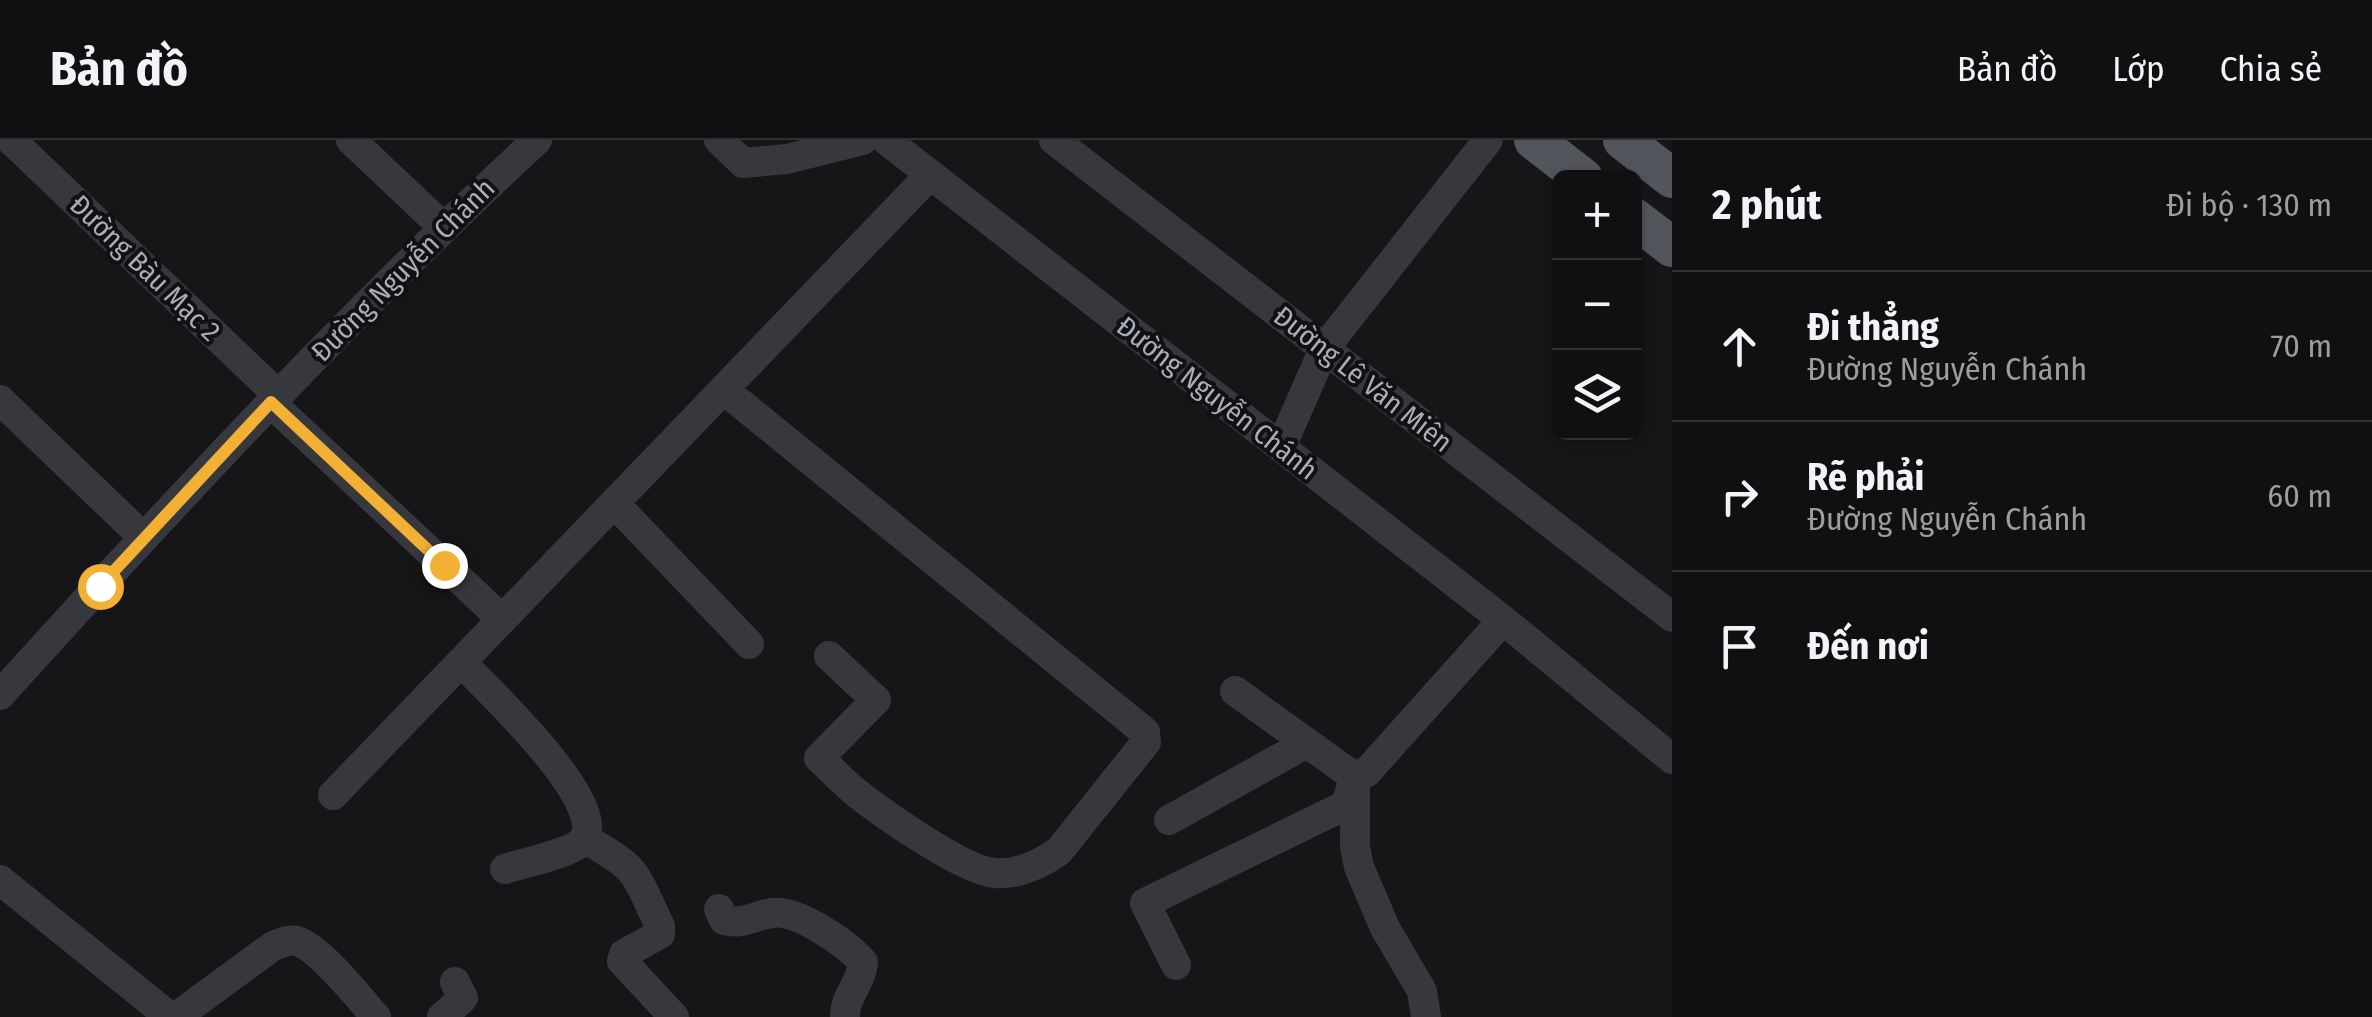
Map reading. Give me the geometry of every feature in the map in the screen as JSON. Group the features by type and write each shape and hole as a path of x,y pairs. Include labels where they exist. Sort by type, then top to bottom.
{"main road":[{"path":"1534,140 1572,170"},
{"path":"1623,140 1672,178"},
{"path":"1642,224 1672,247"}],"street":[{"name":"Đường Bàu Mạc 2","path":"11,140 274,399"},
{"path":"352,140 443,227"},
{"name":"Đường Nguyễn Chánh","path":"0,694 274,399 443,227 537,140"},
{"path":"719,140 743,163 787,159 863,140"},
{"name":"Đường Nguyễn Chánh","path":"886,140 1503,620 1672,760"},
{"name":"Đường Lê Văn Miên","path":"1054,140 1672,617"},
{"path":"1281,447 1324,349 1488,140"},
{"path":"333,795 930,176"},
{"path":"724,390 1145,732 1146,742 1059,851 1028,868 993,873 938,848 858,794 819,758 876,700 829,656"},
{"path":"274,399 502,619"},
{"path":"0,400 144,538"},
{"path":"614,504 749,644"},
{"path":"1235,691 1355,775 1366,772 1503,620"},
{"path":"461,662 576,791 588,824 584,838 574,847 505,869"},
{"path":"1169,820 1306,743"},
{"path":"1176,965 1145,903 1346,805 1355,775"},
{"path":"1355,775 1355,846 1359,866 1385,928 1422,991 1426,1017"},
{"path":"584,838 623,863 639,883 660,926 660,934 624,954 622,961 674,1017"},
{"path":"0,880 173,1017 273,946 288,940 311,949 376,1017"},
{"path":"719,908 724,920 735,923 784,912 854,952 863,962 863,972 847,998 844,1017"},
{"path":"442,1017 463,998 455,982"}],"route":[{"path":"100,586 271,402 444,565"}]}
